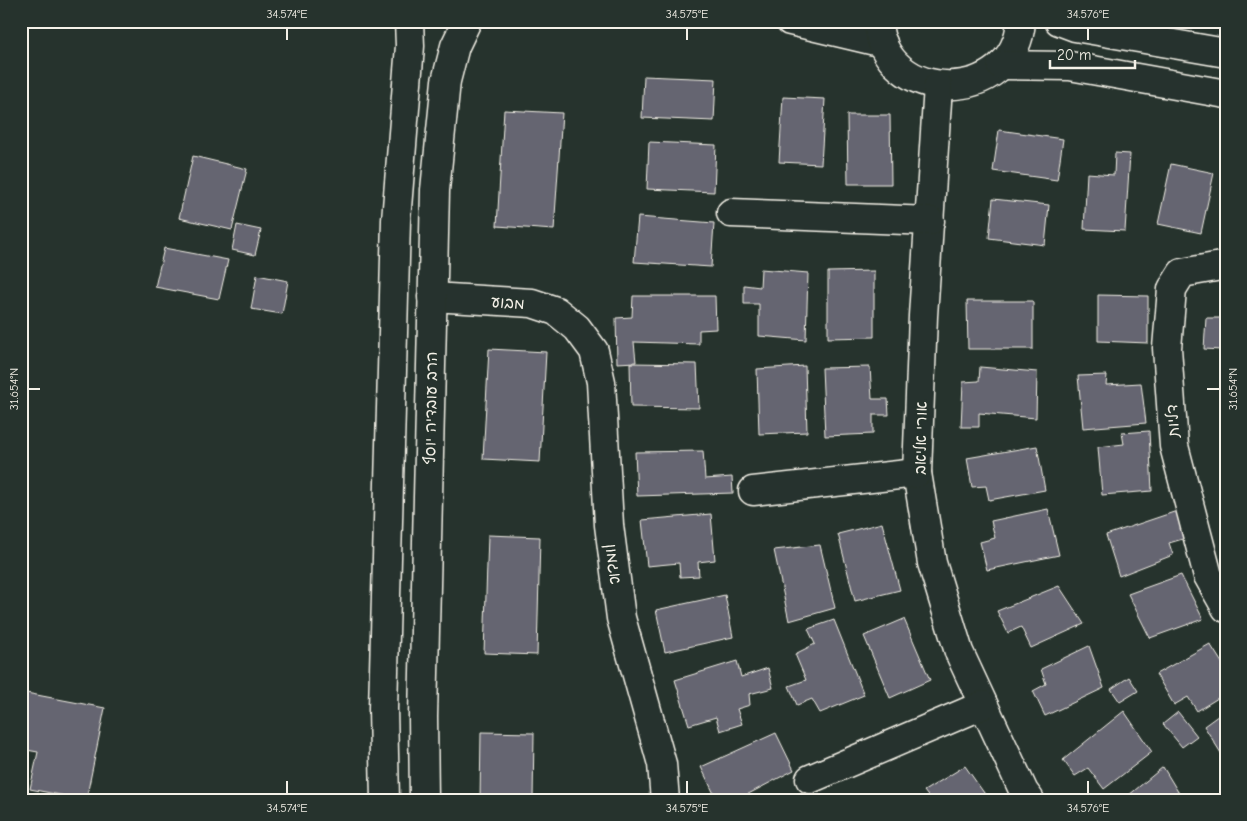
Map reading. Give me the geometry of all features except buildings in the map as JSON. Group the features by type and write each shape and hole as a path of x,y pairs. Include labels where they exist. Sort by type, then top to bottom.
{"street":[{"path":"385,800 384,699 396,220 410,46 409,21"},
{"name":"הרב עובדיה יוסף","path":"424,800 423,717 435,190 446,81 455,46 467,21"},
{"path":"790,21 881,32 892,58 905,71 920,81 938,86 972,83 987,76 1001,65 1017,39 1021,21"},
{"path":"1059,21 1076,27 1226,54"},
{"path":"1001,65 1070,66 1226,94"},
{"name":"אורי אליאב","path":"938,86 923,316 917,474 932,563 958,652 1024,792 1030,800"},
{"path":"731,213 930,221"},
{"name":"דליות","path":"1226,268 1221,266 1182,273 1172,290 1167,348 1174,446 1208,576 1226,608"},
{"name":"מבוע","path":"432,297 532,303 556,311 577,328"},
{"name":"אגמון","path":"577,328 594,351 601,382 609,525 621,618 662,764 665,800"},
{"path":"753,491 917,474"},
{"path":"810,779 983,705"}]}
